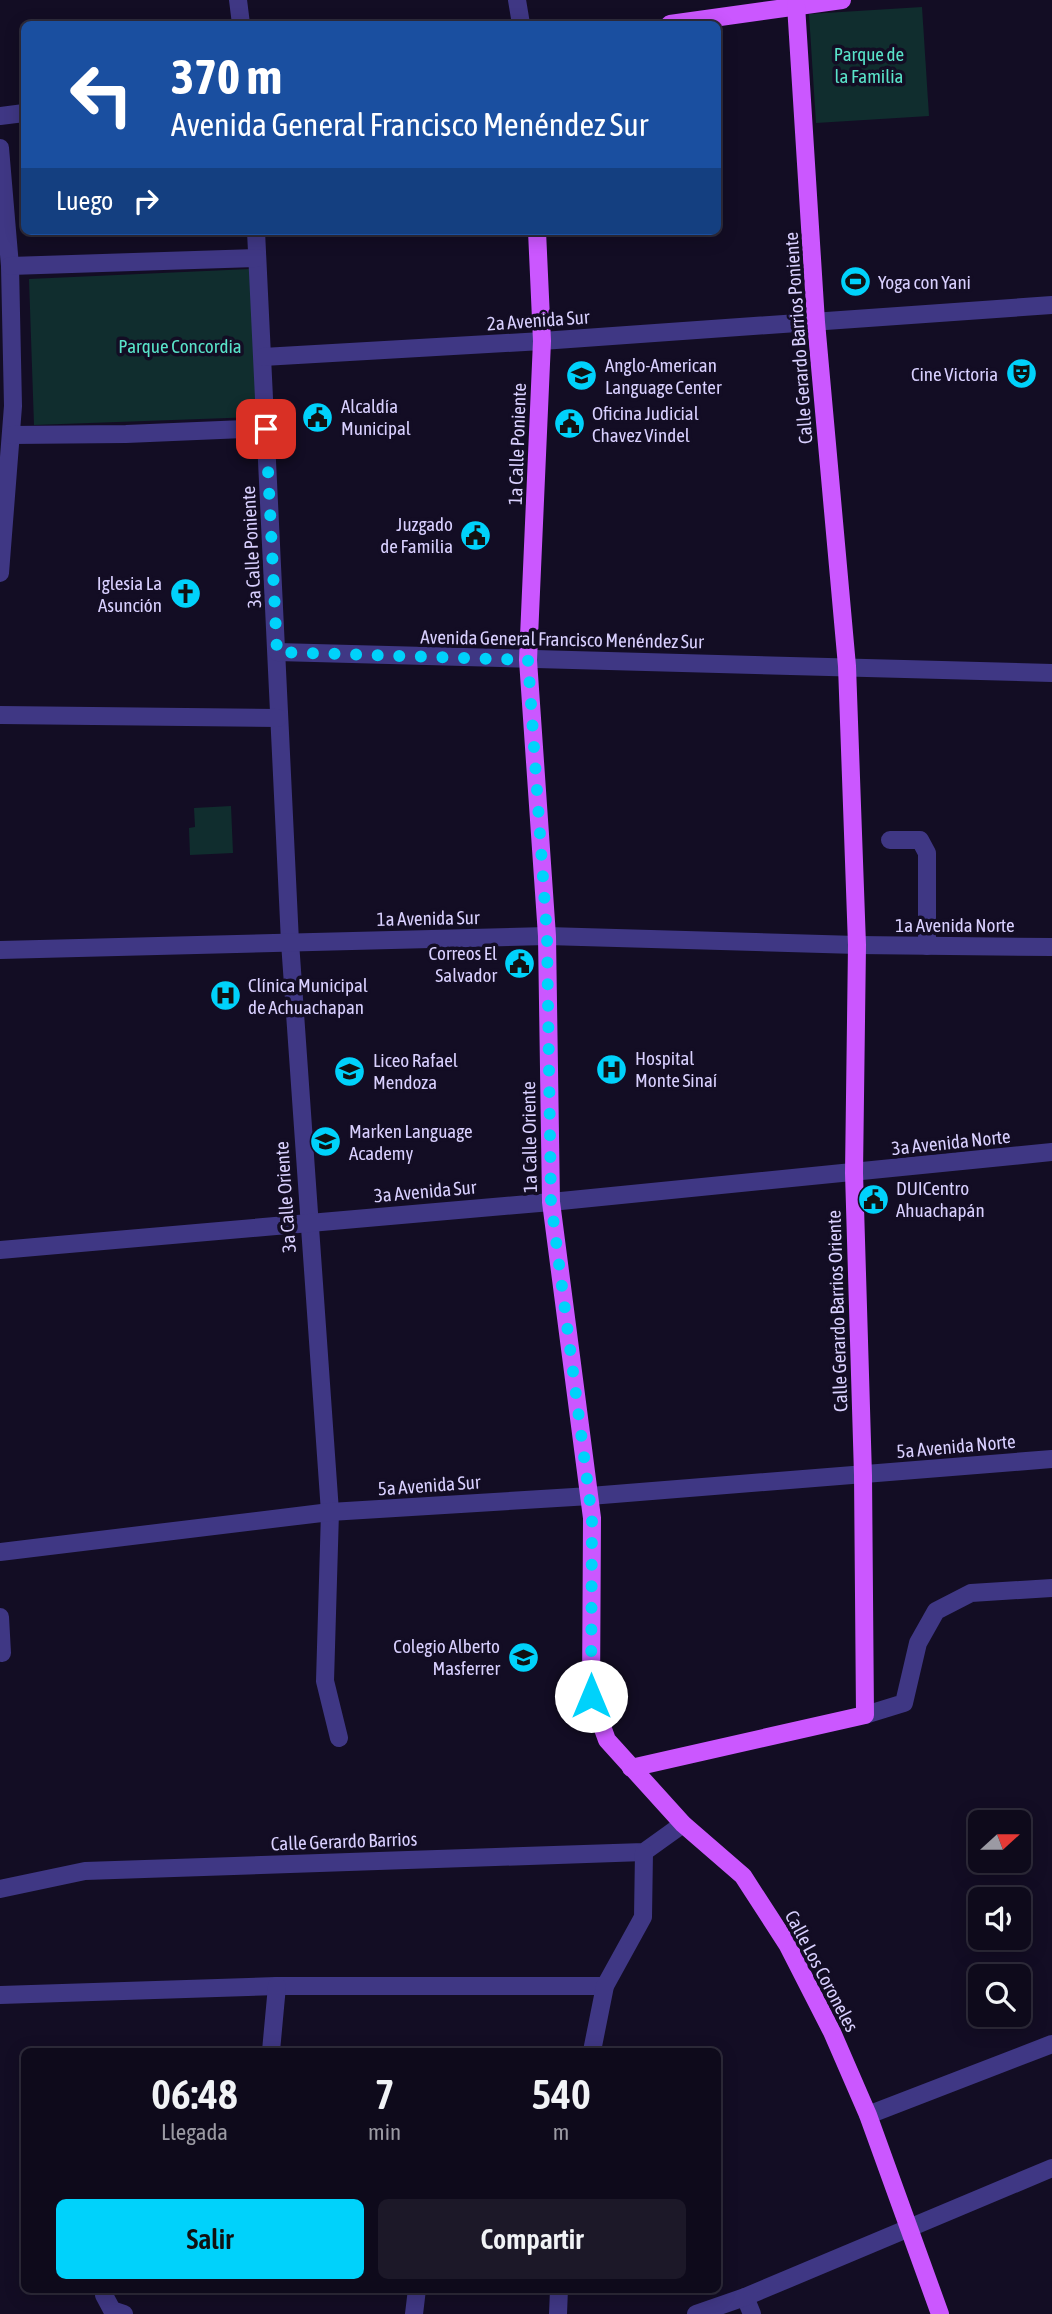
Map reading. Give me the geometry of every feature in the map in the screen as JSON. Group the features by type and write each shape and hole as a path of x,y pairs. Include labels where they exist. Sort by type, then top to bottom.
{"main road":[{"path":"690,21 842,0"},
{"name":"Calle Gerardo Barrios Poniente","path":"796,5 816,322 847,666"},
{"name":"1a Calle Poniente","path":"528,660 542,341 537,235"},
{"name":"1a Calle Oriente","path":"528,660 547,936 551,1202 590,1496 591,1696"},
{"name":"Calle Gerardo Barrios Oriente","path":"847,666 857,945 854,1173 863,1475 865,1716"},
{"name":"Calle Los Coroneles","path":"591,1696 607,1740 682,1824 743,1876 787,1944 832,2032 868,2115 940,2314"},
{"path":"631,1768 865,1716"}],"street":[{"path":"238,0 241,21"},
{"path":"517,0 520,21"},
{"path":"0,116 21,113"},
{"path":"0,148 10,266 6,406 12,435 0,573"},
{"name":"3a Calle Poniente","path":"256,235 277,652"},
{"path":"10,266 257,258"},
{"name":"2a Avenida Sur","path":"263,357 542,341 1052,305"},
{"path":"12,435 266,429"},
{"name":"Avenida General Francisco Menéndez Sur","path":"277,652 1052,673"},
{"name":"3a Calle Oriente","path":"277,652 290,942 330,1512 325,1681 339,1738"},
{"path":"0,715 278,718"},
{"path":"890,840 920,840 927,853 927,946"},
{"name":"1a Avenida Sur","path":"0,950 547,936 857,945"},
{"name":"1a Avenida Norte","path":"857,945 1052,947"},
{"name":"3a Avenida Norte","path":"854,1173 1052,1152"},
{"name":"3a Avenida Sur","path":"0,1250 854,1173"},
{"name":"5a Avenida Norte","path":"863,1475 1052,1460"},
{"name":"5a Avenida Sur","path":"0,1552 330,1512 863,1475"},
{"path":"865,1716 904,1703 919,1643 936,1611 971,1593 1052,1588"},
{"path":"0,1617 2,1653"},
{"path":"593,2048 605,1986 643,1917 644,1852 682,1824"},
{"name":"Calle Gerardo Barrios","path":"0,1889 85,1871 644,1852"},
{"path":"0,1995 277,1986 605,1986"},
{"path":"271,2048 277,1986"},
{"path":"868,2115 1052,2044"},
{"path":"696,2314 745,2297 1052,2168"},
{"path":"105,2293 112,2310 124,2314"},
{"path":"414,2314 417,2293"},
{"path":"558,2314 559,2293"},
{"path":"745,2297 752,2314"}],"green space":[{"name":"Parque de la Familia","path":"922,7 929,116 816,123 809,14"},
{"name":"Parque Concordia","path":"250,269 258,417 34,425 29,279"},
{"path":"231,806 233,853 190,855 189,828 195,827 194,808"}],"place":[{"name":"Yoga con Yani","path":"855,282"},
{"name":"Cine Victoria","path":"1021,374"},
{"name":"Anglo-American Language Center","path":"582,376"},
{"name":"Alcaldía Municipal","path":"318,417"},
{"name":"Oficina Judicial Chavez Vindel","path":"569,424"},
{"name":"Juzgado de Familia","path":"476,535"},
{"name":"Iglesia La Asunción","path":"185,594"},
{"name":"Correos El Salvador","path":"520,964"},
{"name":"Clínica Municipal de Achuachapan","path":"225,996"},
{"name":"Hospital Monte Sinaí","path":"612,1069"},
{"name":"Liceo Rafael Mendoza","path":"350,1071"},
{"name":"Marken Language Academy","path":"326,1142"},
{"name":"DUICentro Ahuachapán","path":"873,1199"},
{"name":"Colegio Alberto Masferrer","path":"523,1657"}],"route":[{"path":"266,429 277,652 528,660 547,936 551,1202 592,1518 591,1696"}]}
